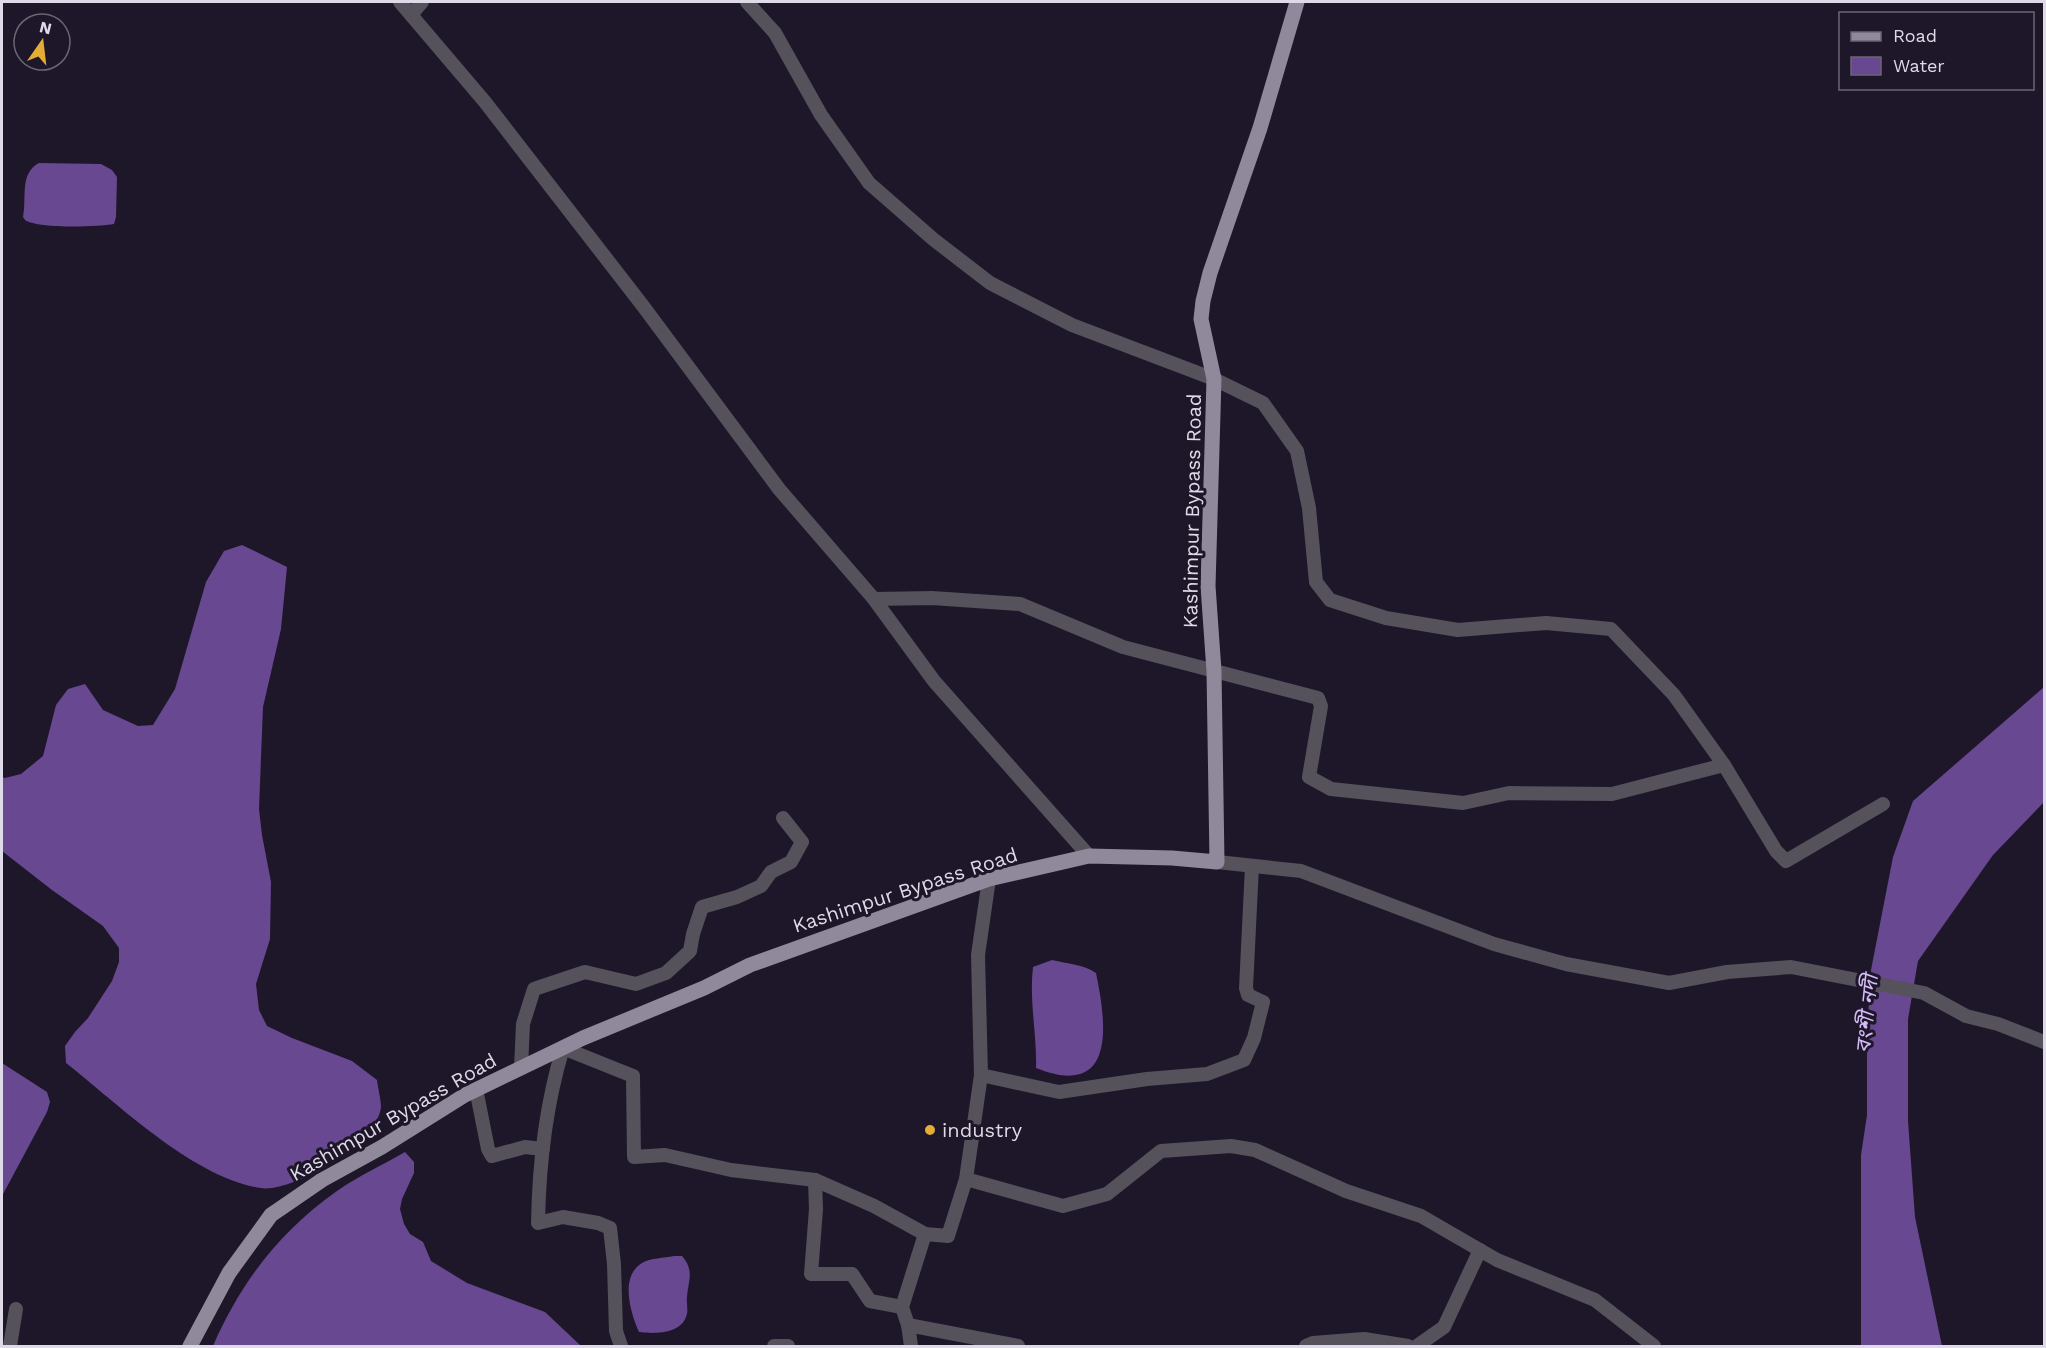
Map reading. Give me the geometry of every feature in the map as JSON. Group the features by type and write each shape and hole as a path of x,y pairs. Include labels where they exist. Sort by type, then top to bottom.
{"main road":[{"name":"Kashimpur Bypass Road","path":"190,1347 229,1273 271,1215 322,1180 382,1147 465,1095 618,1022 704,988 750,965 989,879 1089,856 1172,858 1217,862 1214,671 1208,586 1214,379 1201,319 1210,273 1260,128 1297,2"}],"street":[{"path":"400,2 485,102 643,306 779,489 874,599 934,681 1089,856"},
{"path":"411,15 423,2"},
{"path":"747,2 775,33 821,115 869,183 933,239 990,283 1072,325 1214,379 1263,403 1297,451 1309,508 1316,582 1330,600 1386,618 1458,630 1546,622 1611,629 1674,695 1724,765 1776,851 1786,861 1883,804"},
{"path":"874,599 932,598 1020,604 1123,647 1318,698 1321,706 1309,777 1331,789 1463,803 1509,793 1611,794 1724,765"},
{"path":"521,1068 524,1024 534,989 585,972 636,984 666,973 690,951 702,907 737,897 761,886 771,872 791,862 802,842 783,818"},
{"path":"1217,862 1301,871 1494,944 1566,964 1669,983 1727,972 1791,968 1922,993 1966,1016 1998,1024 2044,1042"},
{"path":"981,1075 1059,1092 1207,1074 1244,1060 1254,1038 1263,1002 1248,995 1246,988 1252,866"},
{"path":"621,1347 616,1331 614,1264 610,1227 563,1216 538,1223 543,1149 553,1080 563,1048 633,1077 634,1157 665,1155 731,1170 815,1180 874,1206 925,1234 948,1236 966,1179 981,1075 978,955 989,879"},
{"path":"477,1089 488,1149 492,1156 525,1147 543,1149"},
{"path":"966,1179 1063,1206 1107,1194 1161,1151 1231,1146 1255,1150 1346,1191 1421,1216 1497,1260 1595,1300 1654,1347"},
{"path":"815,1180 816,1209 811,1274 852,1274 870,1301 902,1307"},
{"path":"911,1347 908,1325 902,1307 925,1234"},
{"path":"1417,1347 1444,1328 1480,1250"},
{"path":"10,1347 16,1309"},
{"path":"908,1325 1018,1347"},
{"path":"1306,1347 1313,1343 1364,1339 1408,1347"},
{"path":"774,1347 788,1347"}],"water":[{"path":"39,163 101,164 112,170 117,177 114,224 55,226 25,220 23,217 26,180 33,167"},
{"path":"242,545 287,567 281,629 263,707 259,809 271,882 270,939 256,984 259,1010 267,1026 352,1061 377,1080 381,1107 372,1127 328,1165 301,1179 267,1188 236,1182 184,1155 158,1138 66,1063 65,1046 88,1018 112,981 119,962 119,948 103,926 2,851 2,777 21,774 43,756 56,705 68,689 85,684 103,710 138,726 153,725 175,689 206,582 224,551"},
{"path":"2044,687 2044,802 1993,855 1918,961 1908,1019 1908,1121 1915,1217 1942,1346 1861,1346 1861,1155 1867,1115 1867,1033 1871,970 1893,857 1913,801"},
{"path":"1052,960 1081,966 1096,973 1103,1014 1103,1034 1100,1052 1093,1066 1081,1074 1062,1075 1036,1068 1033,967"},
{"path":"2,1063 47,1092 50,1102 47,1112 2,1196"},
{"path":"405,1152 414,1162 414,1173 400,1209 404,1224 410,1234 423,1242 431,1261 467,1283 545,1312 581,1346 213,1346 249,1280 280,1241 316,1207 345,1186"},
{"path":"682,1256 690,1271 686,1317 678,1327 666,1332 639,1332 630,1306 631,1277 642,1263"}],"place":[{"name":"industry","path":"930,1130"}],"water label":[{"name":"বংশী নদী","path":"1867,1014"}]}
